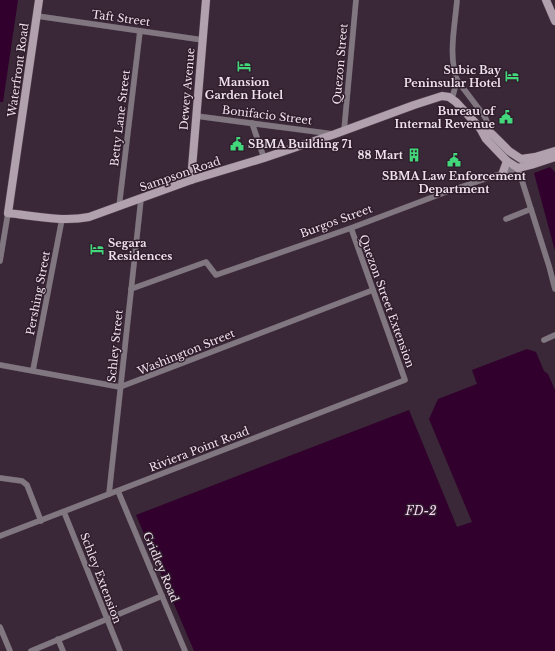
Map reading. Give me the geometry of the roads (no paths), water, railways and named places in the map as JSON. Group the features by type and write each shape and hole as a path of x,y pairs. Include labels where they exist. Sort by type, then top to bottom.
{"main road":[{"name":"Waterfront Road","path":"8,213 39,0"},
{"name":"Dewey Avenue","path":"190,180 206,0"},
{"path":"546,0 555,21"},
{"name":"Sampson Road","path":"8,213 62,220 89,217 190,180 264,158 344,131 438,96 446,96 452,99"},
{"path":"452,99 480,128 486,139 507,161 518,168 542,157 545,154"},
{"path":"480,128 492,134 509,152 521,159 555,151"},
{"name":"Burgos Street","path":"518,168 555,157"},
{"path":"503,172 507,161"}],"street":[{"name":"Quezon Street","path":"344,131 356,0"},
{"path":"457,0 452,63 457,80 485,117 492,134"},
{"name":"Taft Street","path":"37,16 202,40"},
{"name":"Betty Lane Street","path":"118,207 140,31"},
{"path":"452,99 457,80"},
{"name":"Bonifacio Street","path":"196,116 335,134"},
{"path":"252,123 264,158"},
{"path":"518,168 555,289"},
{"name":"Burgos Street","path":"131,289 206,262 216,275 351,228 503,172 518,168"},
{"name":"Schley Street","path":"109,494 141,199"},
{"path":"506,219 531,209"},
{"name":"Waterfront Road","path":"0,261 8,213"},
{"name":"Pershing Street","path":"33,370 62,220"},
{"name":"Quezon Street Extension","path":"351,228 405,380"},
{"name":"Washington Street","path":"120,387 373,290"},
{"path":"544,340 555,335"},
{"path":"0,365 120,387"},
{"name":"Riviera Point Road","path":"0,536 405,380"},
{"path":"0,478 22,481 27,485 41,520"},
{"name":"Gridley Road","path":"118,491 185,651"},
{"name":"Schley Extension","path":"64,512 120,651"},
{"path":"31,651 162,596"},
{"path":"0,627 10,651"},
{"path":"58,640 63,651"}],"water":[{"path":"0,0 18,0 3,102 0,102"},
{"path":"550,167 555,172 555,251 534,173"},
{"name":"FD-2","path":"527,349 536,352 544,371 548,374 555,390 555,651 194,651 136,515 409,410 457,527 472,522 429,419 438,399 477,384 472,370"}],"place":[{"name":"Mansion Garden Hotel","path":"244,66"},
{"name":"Subic Bay Peninsular Hotel","path":"512,76"},
{"name":"Bureau of Internal Revenue","path":"506,117"},
{"name":"SBMA Building 71","path":"237,144"},
{"name":"88 Mart","path":"414,155"},
{"name":"SBMA Law Enforcement Department","path":"454,160"},
{"name":"Segara Residences","path":"97,249"}]}
